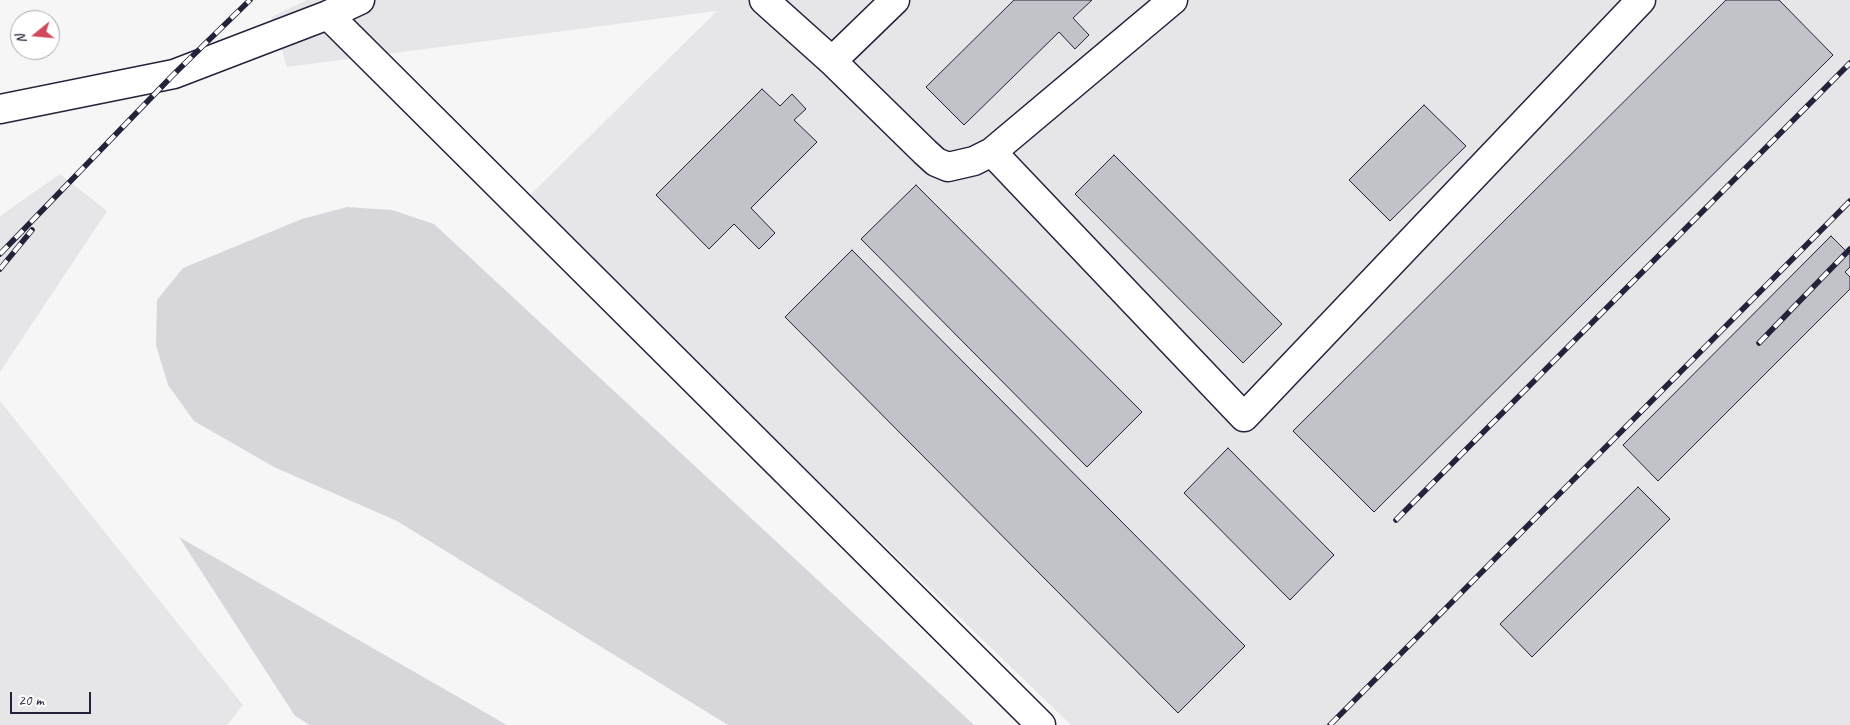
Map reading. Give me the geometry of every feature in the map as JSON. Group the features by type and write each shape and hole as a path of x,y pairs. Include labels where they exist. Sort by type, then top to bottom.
{"lane":[{"path":"0,109 174,74 328,15 360,0"},
{"path":"764,0 832,61 936,162 948,167 959,166 992,152 1173,0"},
{"path":"832,61 895,0"},
{"path":"992,152 1244,417 1642,0"},
{"path":"328,15 1041,725"}],"shaded area":[{"path":"307,0 1850,0 1850,725 1071,725 672,340 528,197 717,11 287,67 271,17"},
{"path":"60,174 107,211 0,372 0,216"},
{"path":"347,207 392,210 434,224 974,725 728,725 397,521 274,467 194,421 168,385 156,345 157,300 183,268 302,219"},
{"path":"0,401 243,705 227,725 0,725"},
{"path":"179,537 507,725 310,725 295,716"}],"building":[{"path":"1014,0 1092,0 1073,18 1089,35 1075,49 1059,32 964,125 926,87"},
{"path":"1726,0 1779,0 1833,55 1374,512 1293,431"},
{"path":"762,89 780,106 792,94 806,109 794,120 817,142 751,208 775,233 759,249 734,224 709,249 656,195"},
{"path":"1424,105 1466,146 1390,221 1349,180"},
{"path":"1114,155 1282,324 1243,363 1075,194"},
{"path":"916,185 1142,412 1087,467 861,239"},
{"path":"1831,236 1850,255 1850,267 1845,272 1850,277 1850,289 1658,481 1623,445"},
{"path":"852,250 1245,646 1178,713 785,317"},
{"path":"1228,448 1334,555 1290,600 1184,493"},
{"path":"1638,487 1670,519 1532,657 1500,624"}],"railway":[{"path":"0,254 174,74 250,0"},
{"path":"1396,520 1850,63"},
{"path":"1330,725 1850,201"},
{"path":"0,269 32,230"},
{"path":"1759,343 1850,249"}]}
